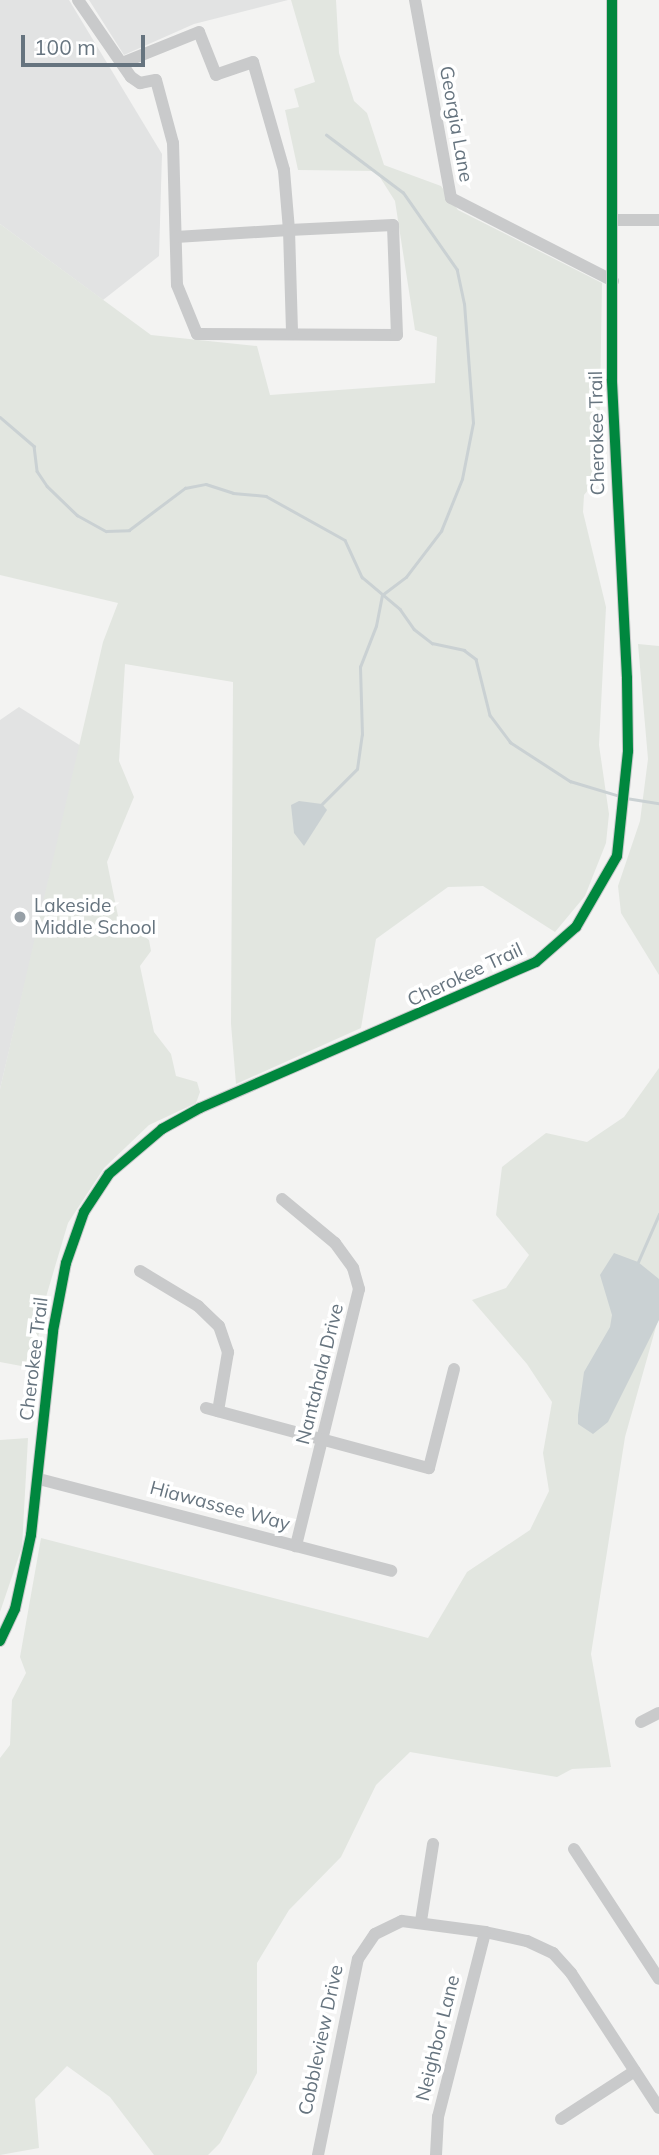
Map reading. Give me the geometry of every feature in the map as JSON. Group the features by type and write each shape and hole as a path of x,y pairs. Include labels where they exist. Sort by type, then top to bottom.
{"street":[{"path":"78,0 139,83 156,80 173,143 177,285 197,334 397,335 393,225 176,237"},
{"name":"Georgia Lane","path":"415,0 451,198 613,282"},
{"name":"Cherokee Trail","path":"0,1641 15,1609 39,1479 52,1342 66,1263 84,1212 109,1174 162,1129 200,1108 496,983 548,954 576,927 601,889 617,856 626,771 626,622 611,379 615,220 612,0"},
{"path":"122,63 199,32 216,75 253,62 284,170 292,334"},
{"path":"615,220 659,220"},
{"name":"Nantahala Drive","path":"282,1199 335,1243 358,1279 359,1298 296,1546"},
{"path":"140,1271 198,1306 219,1326 228,1353 212,1409 429,1468 454,1369"},
{"name":"Hiawassee Way","path":"39,1479 391,1571"},
{"path":"641,1722 659,1713"},
{"path":"421,1921 433,1844"},
{"path":"574,1849 659,1979"},
{"name":"Cobbleview Drive","path":"318,2155 358,1959 383,1929 421,1921 535,1943 560,1959 659,2108"},
{"name":"Neighbor Lane","path":"436,2155 438,2117 485,1932"},
{"path":"561,2119 635,2071"}],"shaded area":[{"path":"0,0 69,0 162,154 159,256 103,300 0,224"},
{"path":"89,0 288,0 194,24 124,55"},
{"path":"291,0 336,0 339,53 354,101 367,113 384,165 441,186 458,210 602,283 599,460 597,479 584,495 583,512 606,607 599,745 609,814 606,843 585,896 555,932 483,886 448,887 376,939 361,1028 236,1084 231,1024 233,682 125,664 119,761 134,797 107,862 118,916 149,940 151,951 140,966 154,1032 171,1054 176,1076 197,1082 200,1092 196,1103 149,1125 104,1168 68,1223 46,1297 32,1368 0,1362 0,1089 103,642 118,603 0,575 0,224 151,335 257,346 270,395 435,383 437,337 415,330 395,201 376,171 298,170 285,110 299,107 294,89 315,82"},
{"path":"638,644 659,646 659,975 621,913 618,886 640,821 648,759"},
{"name":"Lakeside Middle School","path":"19,707 81,746 0,1089 0,720"},
{"path":"299,801 322,804 327,810 304,846 294,833 291,805"},
{"path":"659,1068 659,1316 625,1437 591,1654 611,1767 572,1769 557,1777 410,1752 376,1785 341,1857 289,1910 257,1963 257,2073 220,2143 208,2155 154,2155 110,2097 67,2066 35,2099 39,2148 0,2155 0,1758 10,1745 12,1700 26,1673 20,1657 41,1538 428,1638 467,1572 530,1530 549,1491 543,1453 552,1402 527,1364 472,1300 506,1288 529,1255 496,1215 502,1167 546,1133 587,1142 624,1117"},
{"path":"614,1253 638,1262 659,1279 659,1320 608,1422 593,1434 578,1424 578,1415 584,1372 610,1327 612,1315 600,1275"},
{"path":"28,1438 22,1547 0,1612 0,1440"}],"waterway":[{"path":"322,804 357,769 362,735 360,667 376,626 382,595 406,577 441,531 462,479 473,423 464,304 457,270 403,193 326,135"},
{"path":"0,417 34,446 37,471 47,486 77,515 106,531 129,530 185,488 206,484 233,493 266,496 345,540 362,577 400,609 414,629 432,643 464,650 476,659 490,715 510,742 570,781 620,796"},
{"path":"626,798 659,803"},
{"path":"638,1262 659,1214"}],"cycle path":[{"path":"0,1641 15,1609 31,1535 53,1331 66,1263 84,1212 109,1174 162,1129 200,1108 536,962 576,927 617,856 628,751 627,678 612,379 612,0"}],"place":[{"name":"Lakeside Middle School","path":"20,917"}]}
